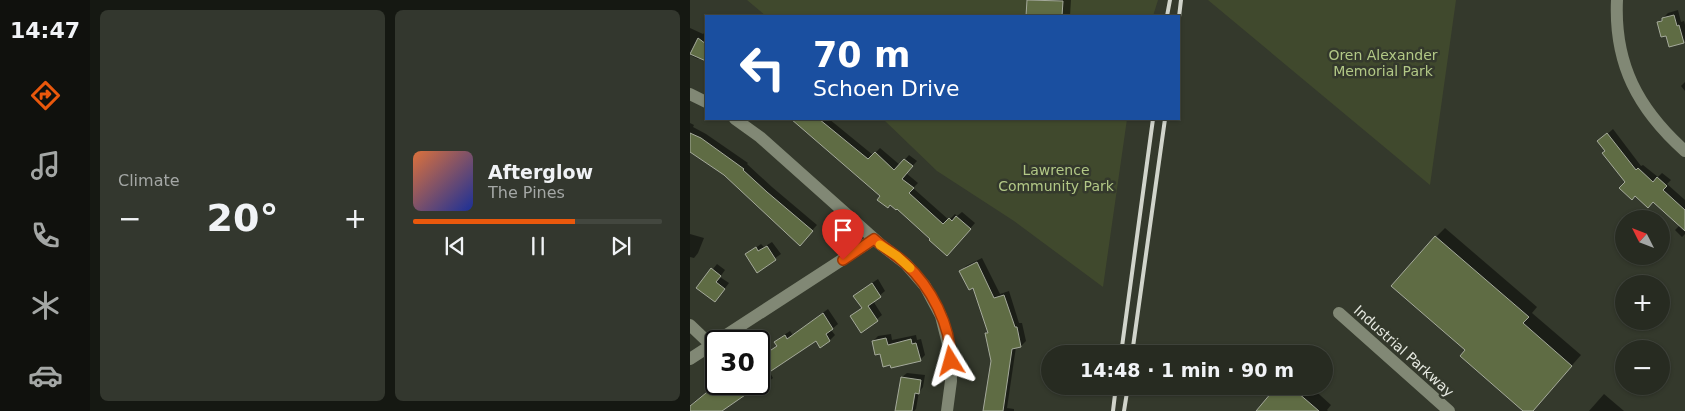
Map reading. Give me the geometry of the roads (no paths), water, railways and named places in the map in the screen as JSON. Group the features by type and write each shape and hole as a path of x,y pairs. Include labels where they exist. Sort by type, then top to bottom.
{"street":[{"path":"1617,0 1617,27 1621,54 1632,83 1644,107 1663,130 1685,151"},
{"path":"690,94 705,102"},
{"path":"736,120 760,137 874,239 912,270 928,291 941,316 949,347 952,366 947,411"},
{"path":"735,330 874,239"},
{"name":"Industrial Parkway","path":"1339,313 1449,411"},
{"path":"690,324 705,335"},
{"path":"690,359 705,349"}],"railway":[{"path":"1167,15 1170,0"},
{"path":"1179,15 1181,0"},
{"path":"1122,345 1153,120"},
{"path":"1133,345 1165,120"},
{"path":"1113,411 1115,395"},
{"path":"1124,411 1127,395"}],"park label":[{"name":"Oren Alexander Memorial Park","path":"1383,64"},
{"name":"Lawrence Community Park","path":"1056,178"}]}
